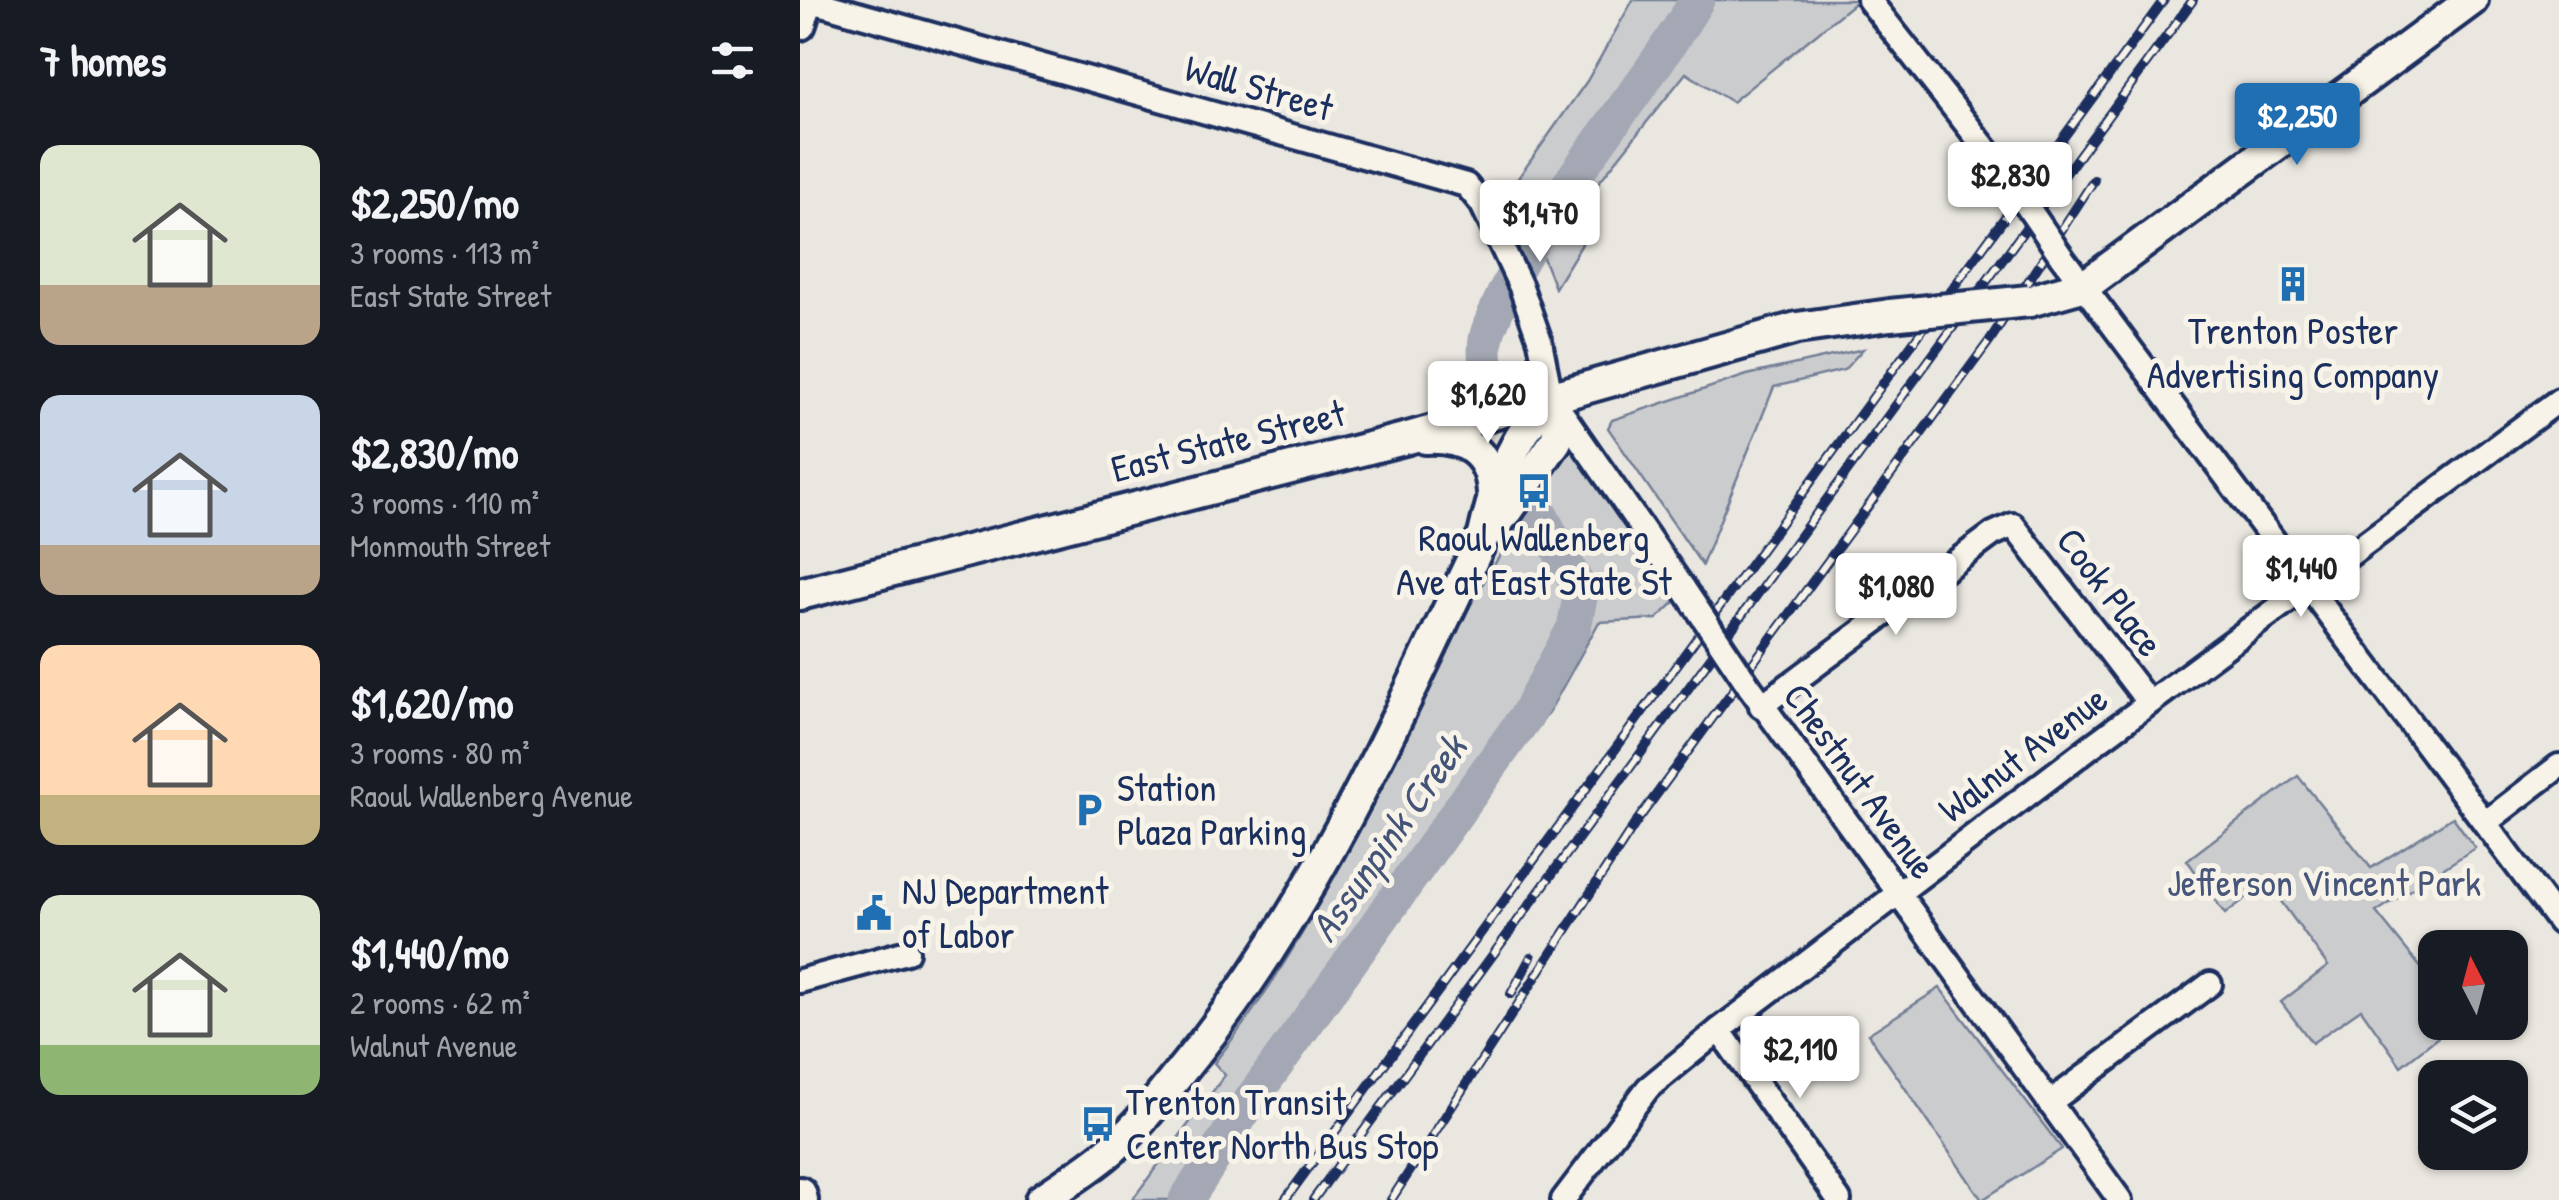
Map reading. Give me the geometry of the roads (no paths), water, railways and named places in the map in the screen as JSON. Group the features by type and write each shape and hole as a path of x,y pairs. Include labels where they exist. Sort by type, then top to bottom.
{"street":[{"path":"800,24 807,0"},
{"name":"Wall Street","path":"807,0 1460,182 1482,204 1530,311 1551,397"},
{"path":"1869,0 2001,168 2062,256 2559,922"},
{"name":"East State Street","path":"800,594 1408,438 1797,328 2030,301 2086,285 2472,0"},
{"path":"1041,1200 1106,1154 1145,1115 1269,954 1339,838 1484,535 1494,492 1520,436 1551,397"},
{"path":"1484,535 1508,510 1556,441 1559,428 1551,397"},
{"name":"Chestnut Avenue","path":"1551,397 1755,696 2120,1200"},
{"name":"Walnut Avenue","path":"1563,1200 1648,1088 1719,1030 2149,703 2559,400"},
{"path":"1408,438 1449,437 1470,447 1489,466 1494,492"},
{"name":"Cook Place","path":"1755,696 1994,534 2013,526 2149,703"},
{"path":"2484,823 2559,766"},
{"path":"800,981 907,952"},
{"path":"2050,1104 2210,984"},
{"path":"1719,1030 1839,1200"}],"waterway":[{"name":"Assunpink Creek","path":"1490,378 1486,339 1510,282 1559,199 1697,0"},
{"name":"Assunpink Creek","path":"1186,1200 1249,1103 1527,715 1574,628 1581,592 1536,506"}],"railway":[{"path":"1285,1200 2164,0"},
{"path":"1313,1200 2193,0"},
{"path":"1391,1200 1637,821 1990,340 2094,180"},
{"path":"1511,994 1531,957"}],"place":[{"name":"Trenton Poster Advertising Company","path":"2293,284"},
{"name":"Raoul Wallenberg Ave at East State St","path":"1534,491"},
{"name":"Station Plaza Parking","path":"1089,810"},
{"name":"NJ Department of Labor","path":"874,913"},
{"name":"Trenton Transit Center North Bus Stop","path":"1098,1124"}],"park label":[{"name":"Jefferson Vincent Park","path":"2324,883"}]}
